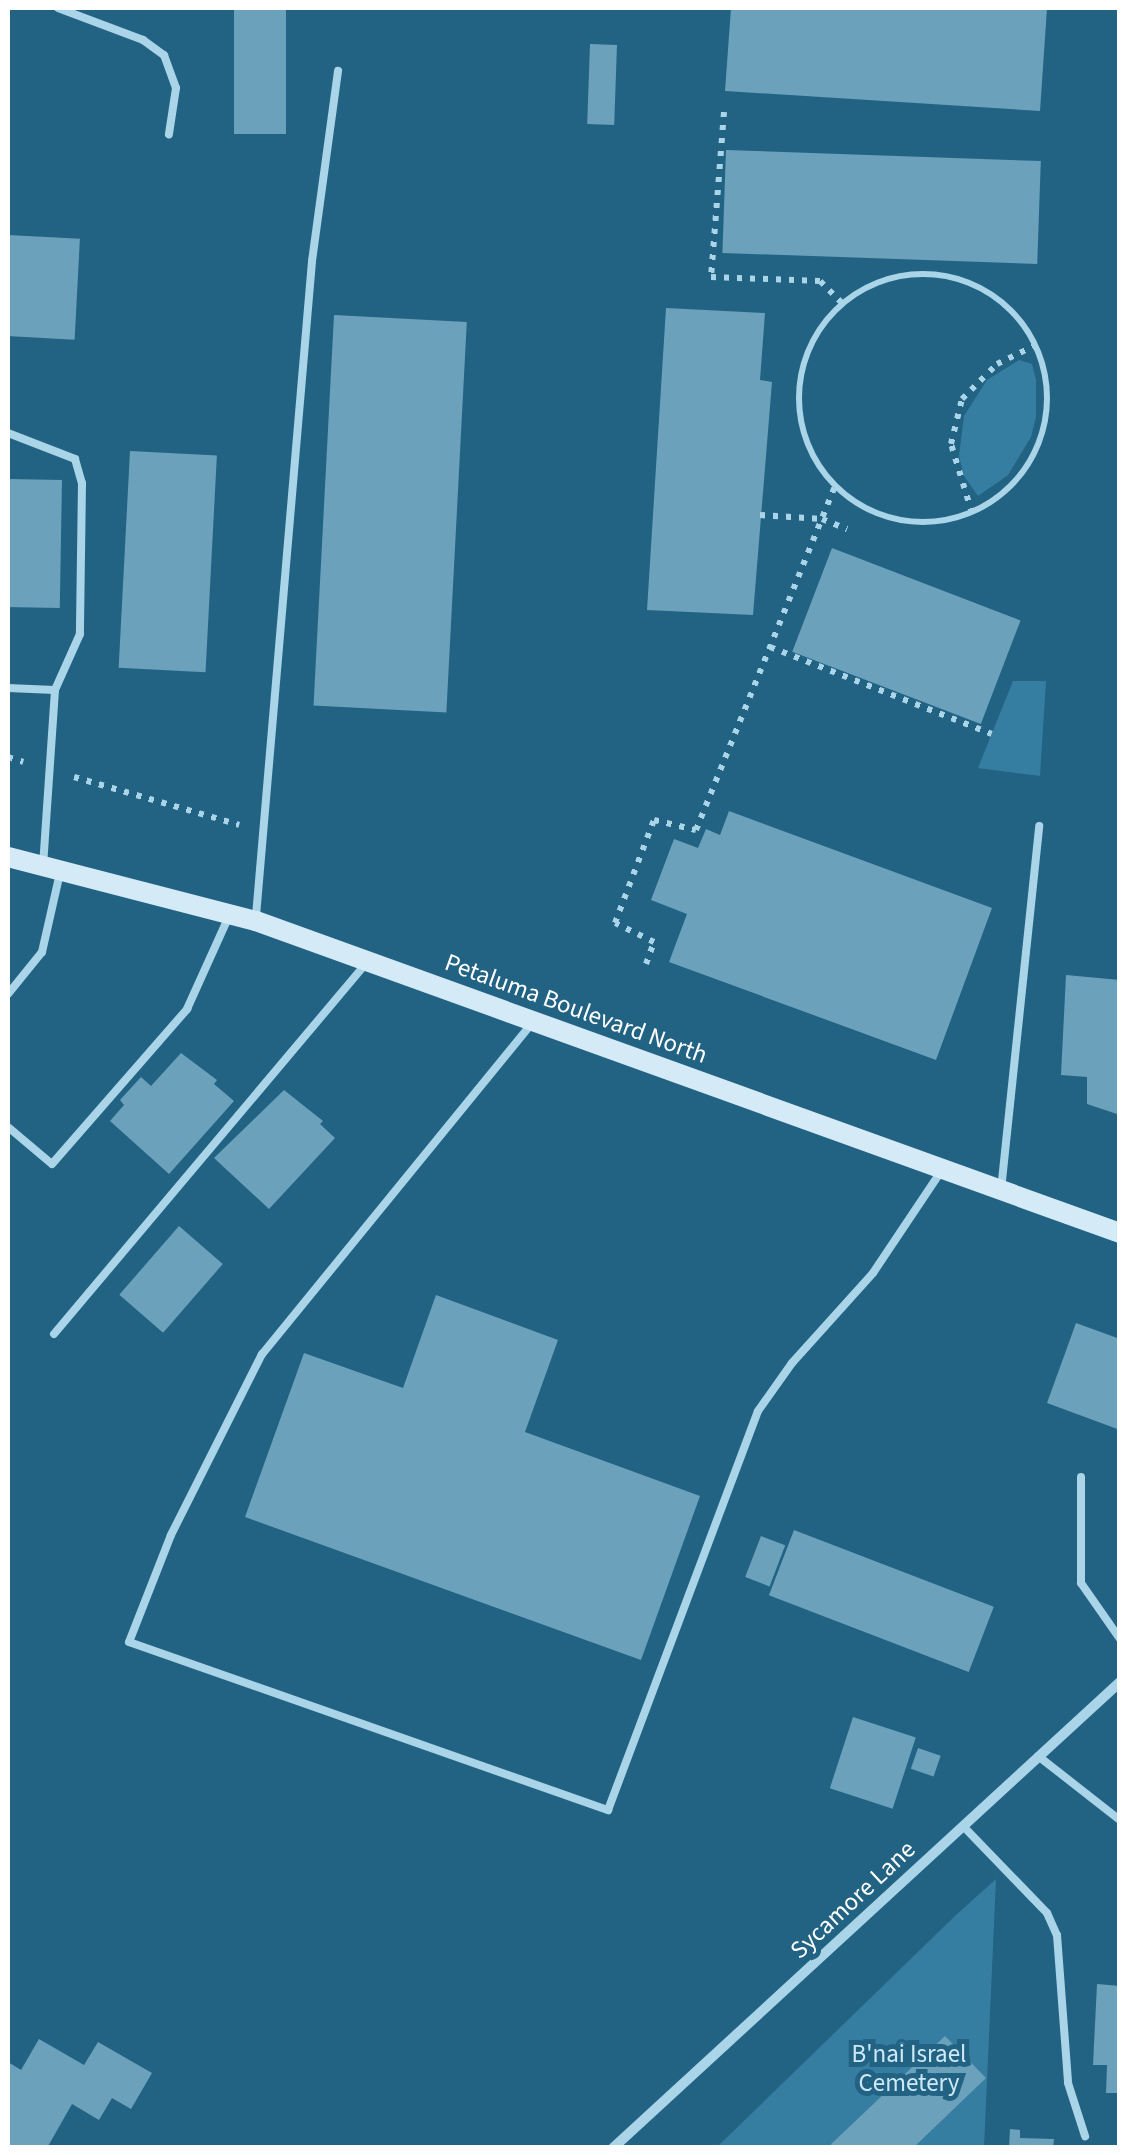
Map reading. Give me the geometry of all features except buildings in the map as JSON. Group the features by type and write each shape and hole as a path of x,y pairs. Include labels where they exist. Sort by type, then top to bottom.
{"main road":[{"name":"Petaluma Boulevard North","path":"8,857 256,921 1120,1233"}],"street":[{"name":"Sycamore Lane","path":"613,2148 1120,1682"}],"lane":[{"path":"58,8 142,40 164,55 176,88 169,134"},
{"path":"256,921 312,261 338,70"},
{"path":"8,433 75,458 82,483 80,634 55,690 50,770 52,868 42,952 8,994"},
{"path":"8,688 55,690"},
{"path":"1001,1190 1039,826"},
{"path":"8,1127 52,1164 187,1009 230,914"},
{"path":"54,1334 368,961"},
{"path":"534,1021 262,1354 171,1535 129,1642 608,1810 758,1410 792,1363 873,1273 943,1169"},
{"path":"1081,1477 1081,1583 1120,1639"},
{"path":"1038,1756 1120,1820"},
{"path":"962,1826 1046,1912 1057,1935 1068,2083 1085,2136"}],"path":[{"path":"724,112 712,277 820,280 842,304"},
{"path":"920,273 956,277 989,292 1017,315 1036,344 1047,393 1040,442 1024,471 1000,496 972,513 936,522 900,520 864,508 835,486 813,457 801,422 800,386 808,351 842,304 885,280 920,273"},
{"path":"972,513 951,444 962,400 997,364 1036,344"},
{"path":"646,964 654,942 616,923 654,820 696,830 835,486"},
{"path":"760,514 822,519 847,529"},
{"path":"770,647 992,734"},
{"path":"8,757 264,833"}],"green space":[{"path":"1019,360 1032,364 1036,380 1036,417 1031,437 1008,475 978,496 964,476 959,456 964,416 987,380"},
{"path":"1013,681 1046,681 1040,776 978,768"},
{"name":"B'nai Israel Cemetery","path":"996,1879 984,2147 716,2148 956,1915"}]}
